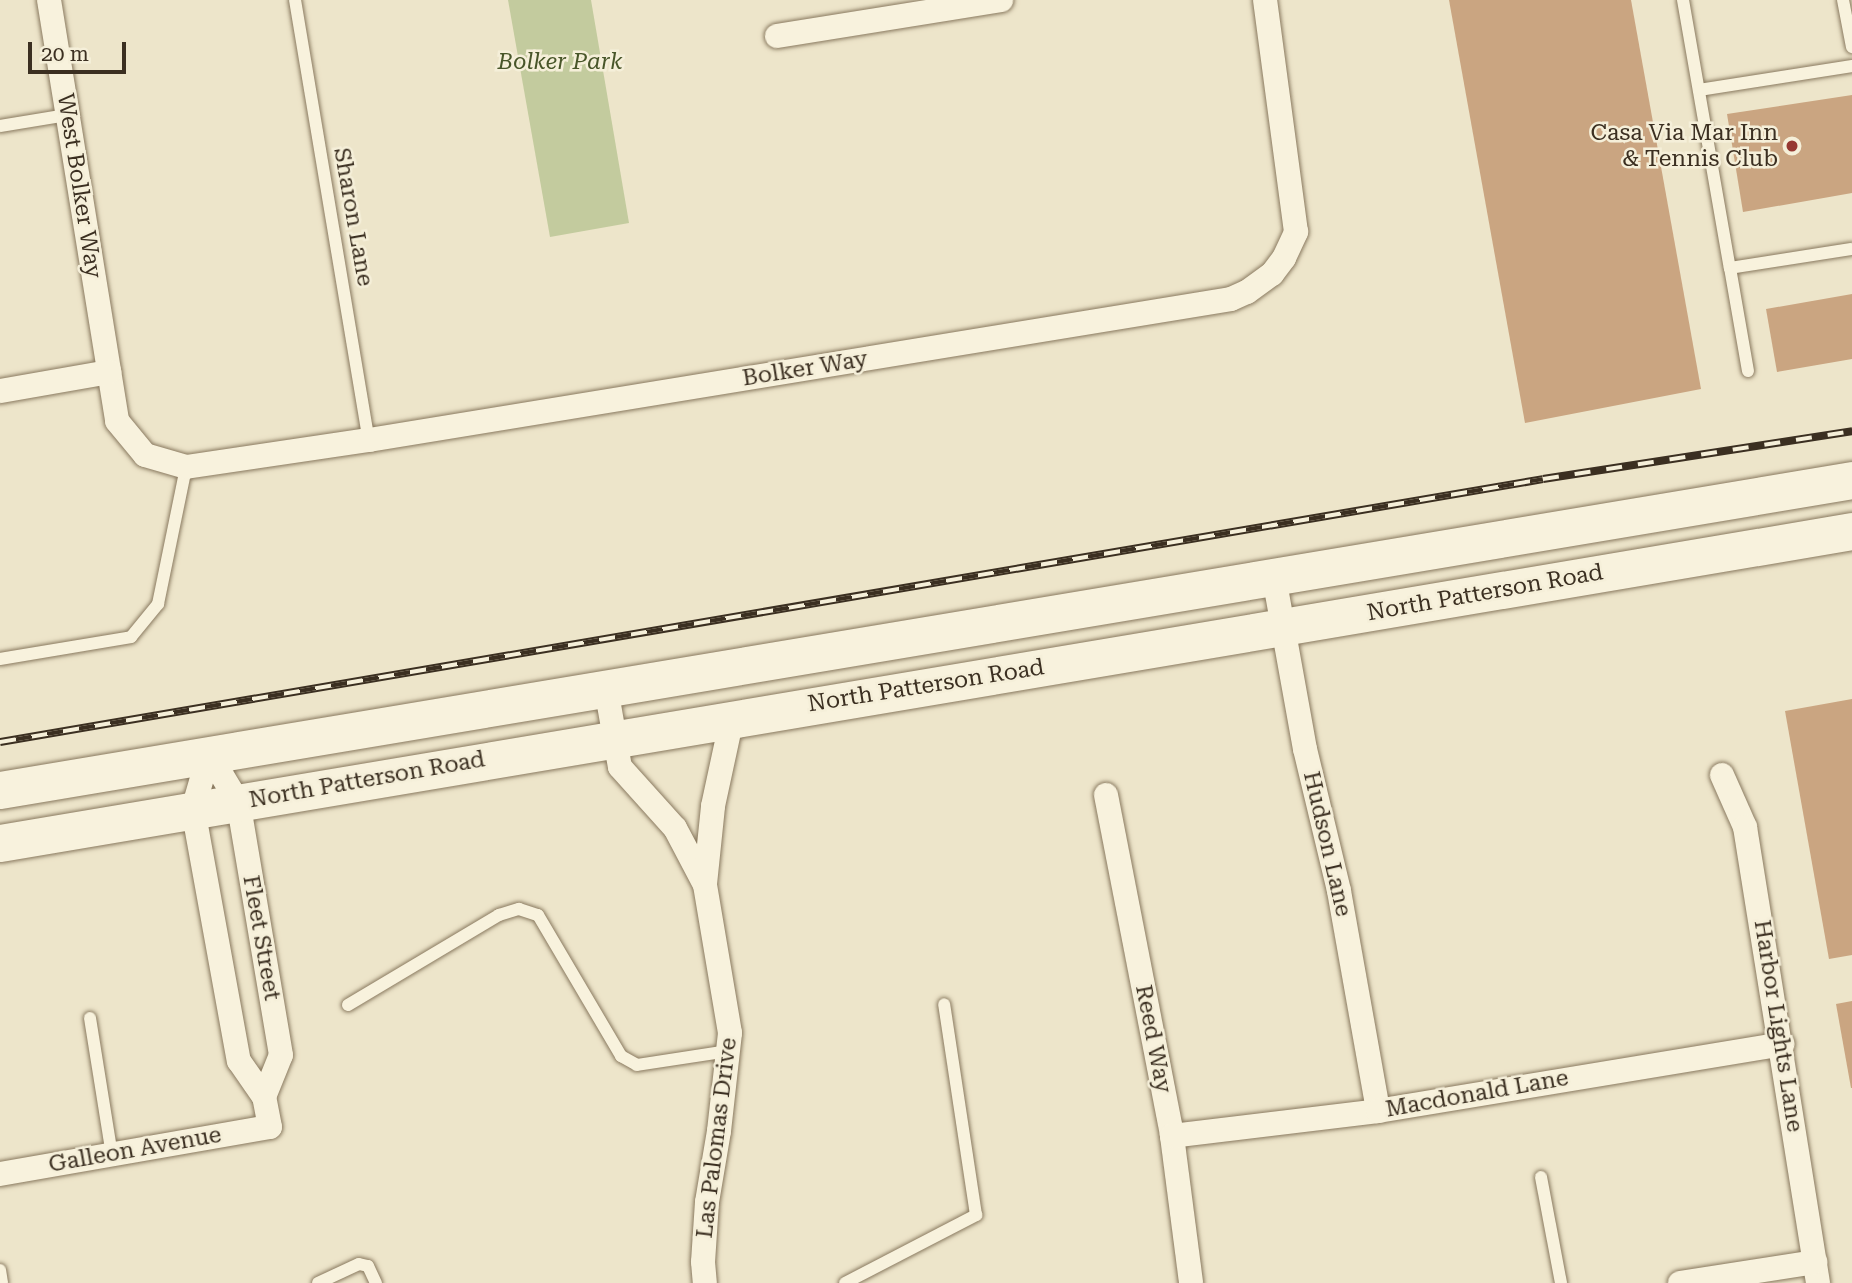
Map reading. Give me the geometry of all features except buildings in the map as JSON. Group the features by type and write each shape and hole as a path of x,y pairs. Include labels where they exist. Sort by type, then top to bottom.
{"street":[{"name":"West Bolker Way","path":"49,0 108,372"},
{"path":"777,36 1001,0"},
{"name":"Bolker Way","path":"108,372 117,421 124,433 145,455 186,467 369,440 1231,299 1247,292 1272,274 1284,258 1296,232 1265,0"},
{"path":"0,391 108,372"},
{"path":"0,790 1852,480"},
{"name":"North Patterson Road","path":"0,843 1852,531"},
{"name":"Hudson Lane","path":"1274,578 1305,749 1339,891 1378,1111"},
{"name":"Las Palomas Drive","path":"606,688 620,767 676,828 705,885 730,1032 730,1051 707,1202 703,1262 705,1283"},
{"path":"705,885 713,806 732,718"},
{"path":"209,754 193,809 239,1061 264,1097"},
{"name":"Fleet Street","path":"209,754 238,802 281,1055 264,1097"},
{"name":"Harbor Lights Lane","path":"1722,775 1745,827 1782,1044 1816,1272"},
{"name":"Reed Way","path":"1106,795 1172,1136 1191,1283"},
{"name":"Macdonald Lane","path":"1172,1136 1378,1111 1782,1044"},
{"name":"Galleon Avenue","path":"0,1174 270,1127 264,1097"},
{"path":"1680,1283 1816,1272"}],"lane":[{"name":"Sharon Lane","path":"295,0 369,440"},
{"path":"1683,0 1748,371"},
{"path":"1843,0 1852,47"},
{"path":"1699,90 1852,66"},
{"path":"0,126 67,115"},
{"path":"1730,268 1852,248"},
{"path":"0,659 131,637 158,604 186,467"},
{"path":"348,1005 499,915 519,909 538,915 621,1056 637,1065 730,1051"},
{"path":"845,1283 976,1215 944,1004"},
{"path":"90,1018 112,1155"},
{"path":"1541,1177 1561,1283"},
{"path":"318,1283 359,1264 368,1266 376,1283"},
{"path":"0,1270 2,1283"}],"green space":[{"name":"Bolker Park","path":"508,0 591,0 629,223 550,237"}],"railway":[{"path":"0,742 1543,479 1852,431"}],"place":[{"name":"Casa Via Mar Inn & Tennis Club","path":"1792,146"}]}
